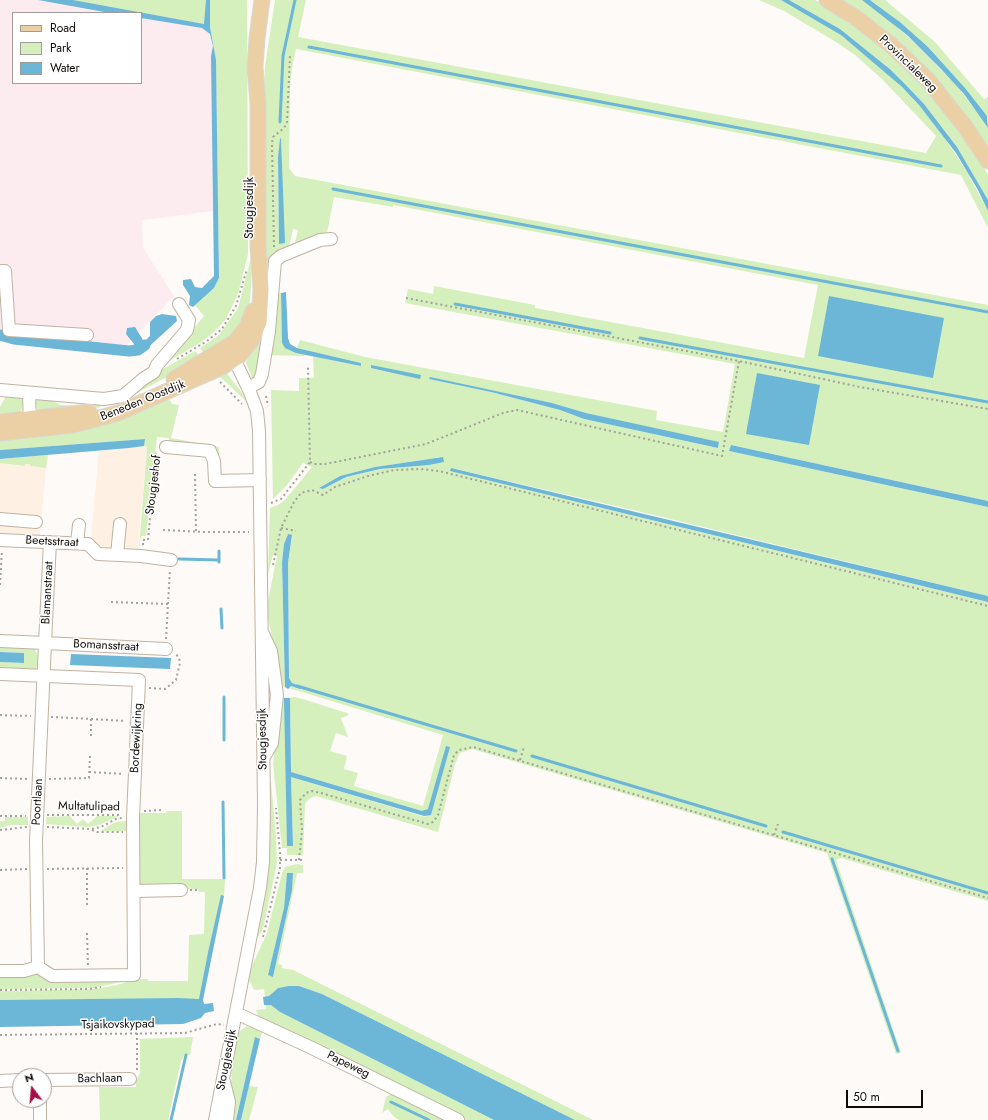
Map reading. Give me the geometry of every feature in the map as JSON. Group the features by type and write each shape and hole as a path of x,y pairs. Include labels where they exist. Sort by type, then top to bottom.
{"main road":[{"name":"Stougjesdijk","path":"229,355 251,341 259,322 261,277 258,246 258,104 256,48 262,0"},
{"name":"Stougjesdijk","path":"258,104 271,0"},
{"name":"Provincialeweg","path":"827,0 855,17 890,44 928,80 966,128 988,162"},
{"name":"Beneden Oostdijk","path":"0,422 73,425 107,416 202,376 229,355"},
{"name":"Beneden Oostdijk","path":"0,433 30,424"}],"street":[{"path":"248,388 258,382 262,374 270,318 274,264 277,259 286,254 322,239 331,239"},
{"path":"0,270 5,271 8,330 87,335"},
{"path":"0,390 114,398 127,394 143,379 154,372 157,365 178,342 188,328 188,317 179,304"},
{"name":"Stougjesdijk","path":"215,1120 234,1027 262,872 264,757 259,423 255,404 248,388 229,355"},
{"path":"29,393 30,424"},
{"name":"Stougjeshof","path":"166,447 210,451 214,461 215,481 260,480"},
{"path":"0,519 36,522"},
{"path":"117,555 120,524"},
{"path":"77,543 79,525"},
{"name":"Beetsstraat","path":"1,540 88,544 98,554 141,556 171,560"},
{"name":"Blamanstraat","path":"46,644 50,542"},
{"path":"0,641 46,644"},
{"name":"Bomansstraat","path":"46,644 166,649"},
{"name":"Poortlaan","path":"38,967 36,869 37,821 46,644"},
{"path":"0,674 44,676"},
{"name":"Bordewijkring","path":"38,967 50,975 134,975 133,815 139,680 44,676"},
{"path":"134,891 181,890"},
{"path":"0,971 24,971 38,967"},
{"name":"Papeweg","path":"236,1014 306,1045 458,1120"},
{"name":"Bachlaan","path":"52,1080 130,1079"},
{"path":"0,1081 12,1080"},
{"path":"223,1081 229,1102 227,1120"},
{"path":"40,1108 40,1120"}],"path":[{"path":"274,264 272,143 273,137 284,128 287,122 290,56"},
{"path":"172,362 207,341 224,325 236,306 247,266"},
{"path":"406,298 739,361 860,387 988,409"},
{"path":"310,462 314,464 325,464 426,444 503,413 517,410 722,456 739,361"},
{"path":"273,503 281,499 310,462 308,367"},
{"name":"Stougjeshof","path":"141,556 143,540 148,540 151,529 157,450 163,450 166,447"},
{"path":"277,542 281,528 297,497 304,491 312,490 324,495 335,487 368,476 394,470 429,470 988,606"},
{"path":"195,474 196,532"},
{"path":"281,528 296,531"},
{"name":"Stougjeshof","path":"162,530 196,532 261,532"},
{"path":"0,585 1,540"},
{"path":"139,688 165,689 176,680 180,670 179,658 175,653 166,649 171,560"},
{"path":"111,602 168,604"},
{"path":"0,715 137,721"},
{"path":"91,719 91,739"},
{"path":"299,860 302,831 300,800 306,793 316,792 428,824 433,822 438,815 453,758 459,750 469,746 988,898"},
{"path":"520,760 524,747"},
{"path":"0,778 39,780 89,778 90,756"},
{"path":"89,772 135,774"},
{"path":"133,815 163,810"},
{"name":"Multatulipad","path":"0,830 37,821 119,814 133,815"},
{"name":"Multatulipad","path":"91,829 101,827 116,819 133,815"},
{"name":"Multatulipad","path":"0,816 91,829 97,832 133,832"},
{"path":"774,835 778,824"},
{"path":"280,860 304,860"},
{"path":"87,868 87,906"},
{"path":"0,870 133,868"},
{"path":"88,933 88,975"},
{"name":"Tsjaikovskypad","path":"0,1035 137,1034 187,1032 219,1024 234,1027"},
{"name":"Bachlaan","path":"130,1079 134,1079 137,1075 137,1034"}],"shaded area":[{"path":"0,0 227,0 229,209 142,220 143,248 174,296 127,345 7,334 0,331"},
{"path":"144,446 147,447 138,549 100,547 91,538 99,451"},
{"path":"47,456 40,535 0,533 0,460"}],"green space":[{"path":"73,0 206,0 205,24"},
{"path":"210,0 247,0 248,254 238,294 226,319 203,341 162,365 204,316 195,305 214,288 219,278 216,60 210,27"},
{"path":"275,0 306,0 298,37 926,153 936,136 882,79 855,55 836,42 784,11 759,0 781,0 841,34 886,71 919,105 940,131 966,170 988,211 988,228 961,175 296,49 292,68 290,86 289,168 295,176 988,305 988,501 731,445 729,451 988,507 988,596 633,510 451,468 593,506 988,602 988,901 841,858 836,860 901,1053 896,1054 827,853 472,749 460,753 455,764 438,832 316,796 309,799 305,804 303,855 287,855 287,848 282,848 273,764 280,704 283,698 296,697 347,713 349,715 341,718 348,737 336,733 330,751 347,756 344,769 358,773 354,786 423,806 443,735 288,688 291,686 299,689 300,686 292,683 289,678 288,563 292,536 288,534 284,544 282,562 285,687 282,686 268,618 268,601 277,556 273,555 268,574 270,508 285,500 312,467 303,463 287,485 273,499 271,390 299,391 299,378 314,378 313,356 361,366 361,363 297,348 300,340 365,357 657,411 656,420 723,432 735,364 405,303 408,289 433,294 434,286 535,305 535,308 804,358 818,285 393,205 393,207 334,197 327,233 294,247 298,230 293,229 289,247 278,255 258,372 254,379 252,378 246,362 252,346 265,66","holes":["281,138 284,243 279,244 278,159","429,379 552,403 586,413 719,443 718,448 584,419 560,410 491,392","442,457 443,462 429,465 380,469 346,477 323,489 319,488 340,476 375,467","285,698 290,698 291,772 422,811 425,811 428,808 425,817 291,777 293,846 288,846"]},
{"path":"789,0 815,0 827,6 887,51 923,84 978,157 988,175 988,200 957,147 924,104 905,84 891,70 840,29"},
{"path":"838,0 862,0 881,13 917,45 958,87 982,119 988,128 988,149"},
{"path":"870,0 885,0 935,42 984,99 988,97 988,118 965,88 928,47 900,22"},
{"path":"253,250 250,302 243,326 206,357 200,348 219,335 238,308"},
{"path":"281,293 282,343 296,353 304,354 304,356 267,355 275,294"},
{"path":"195,351 200,359 128,398 147,378"},
{"path":"225,371 243,394 246,401 218,375"},
{"path":"167,395 172,404 179,405 171,438 219,447 219,458 215,449 169,442 169,438 157,437 146,536 141,536 139,549 147,447 144,446 144,439 0,450 0,437"},
{"path":"6,396 18,396 22,399 23,403 21,412 0,416 0,407"},
{"path":"39,399 50,400 61,405 90,406 97,403 101,407 90,409 38,411 35,402"},
{"path":"48,455 46,468 30,466 30,464 25,464 25,466 0,463 0,459"},
{"path":"0,645 34,647 37,655 37,666 34,671 0,669 0,662 23,663 24,653 0,652"},
{"path":"271,782 277,863 263,929 257,939 269,861 269,783"},
{"path":"166,811 182,811 182,879 225,879 224,896 221,897 208,952 200,999 0,1000 0,991 94,989 117,985 130,981 130,979 148,979 148,981 188,981 189,935 204,934 205,892 199,892 198,889 180,889 179,885 175,884 140,884 140,813 166,813"},
{"path":"70,816 77,824 83,819 88,824 97,816 119,816 99,825 89,827 46,824 46,817"},
{"path":"5,817 28,817 28,825 11,825 0,828 0,821 5,821"},
{"path":"126,821 126,831 100,831 116,822"},
{"path":"297,864 303,865 303,873 297,873 278,964 282,965 282,968 293,970 593,1120 575,1120 322,994 299,986 278,988 269,996 265,997 264,989 254,990 249,980 251,968 267,933 282,873 285,867","holes":["287,873 293,874 290,900 273,976 268,975 284,908"]},
{"path":"37,973 45,979 125,979 125,981 93,988 0,989 0,976"},
{"path":"271,1004 280,1012 494,1120 465,1120 258,1016 256,1010 266,1009 266,1005"},
{"path":"247,1026 263,1030 260,1039 255,1038 236,1120 229,1120 232,1066 238,1036 240,1031"},
{"path":"193,1037 190,1055 184,1055 181,1061 168,1120 100,1120 99,1087 136,1087 136,1081 140,1073 140,1039"},
{"path":"249,1086 258,1087 249,1120 241,1120"},
{"path":"393,1093 447,1120 399,1120 394,1117 388,1109 382,1113 386,1097"}],"water":[{"path":"38,0 73,0 138,12 104,12"},
{"path":"206,0 210,0 210,27 216,60 219,278 214,288 193,307 189,305 190,296 183,285 183,280 191,279 195,287 202,288 214,276 211,56 213,46 210,34 202,28 142,18 142,13 204,24"},
{"path":"781,0 789,0 840,29 891,70 905,84 924,104 957,147 988,200 988,211 978,190 956,153 919,105 901,86 841,35"},
{"path":"862,0 870,0 900,22 928,47 965,88 987,116 988,128 964,94 941,69 907,35"},
{"path":"281,138 285,243 279,244 278,157"},
{"path":"286,292 288,338 290,344 297,348 361,363 361,366 296,353 285,348 282,343 281,293"},
{"path":"829,296 944,318 933,378 818,356"},
{"path":"162,314 176,316 177,321 143,352 131,353 134,344 126,334 127,328 135,327 143,340 146,340 150,336 150,322 156,316"},
{"path":"371,365 421,375 420,379 371,368"},
{"path":"757,373 820,385 809,445 746,434"},
{"path":"430,377 552,403 586,413 719,442 718,448 584,419 560,410 491,392 429,379"},
{"path":"145,439 144,446 0,459 0,450"},
{"path":"731,445 988,501 988,507 729,451"},
{"path":"443,457 444,462 429,465 380,469 346,477 323,489 319,488 340,476 375,467"},
{"path":"451,468 988,596 988,602 450,471"},
{"path":"288,534 292,535 288,563 289,678 292,683 300,686 300,689 291,686 288,689 285,687 282,562 284,544"},
{"path":"0,652 24,653 24,663 0,662"},
{"path":"71,654 171,658 170,669 70,665"},
{"path":"284,698 290,698 291,772 422,811 428,809 446,746 450,747 431,815 424,816 291,777 293,846 287,846"},
{"path":"287,873 293,873 292,890 273,977 268,975 284,908"},
{"path":"221,895 224,896 203,1000 204,1004 213,1003 214,1011 205,1013 201,1018 183,1024 0,1027 0,1000 199,999"},
{"path":"299,986 322,994 575,1120 494,1120 280,1012 271,1005 264,1005 263,997 269,996 278,988"},
{"path":"255,1037 260,1039 241,1120 236,1120"}],"waterway":[{"path":"280,122 283,56 295,0"},
{"path":"309,47 941,166"},
{"path":"333,189 988,312"},
{"path":"455,304 610,333"},
{"path":"0,335 14,339 129,351 138,350 145,345"},
{"path":"640,338 988,402"},
{"path":"219,551 219,562"},
{"path":"179,559 219,560"},
{"path":"221,609 222,628"},
{"path":"297,686 516,751"},
{"path":"224,697 224,740"},
{"path":"532,756 766,826"},
{"path":"223,802 224,878"},
{"path":"783,832 988,893"},
{"path":"832,859 898,1051"},
{"path":"171,1120 186,1055"},
{"path":"391,1102 429,1120"}]}
